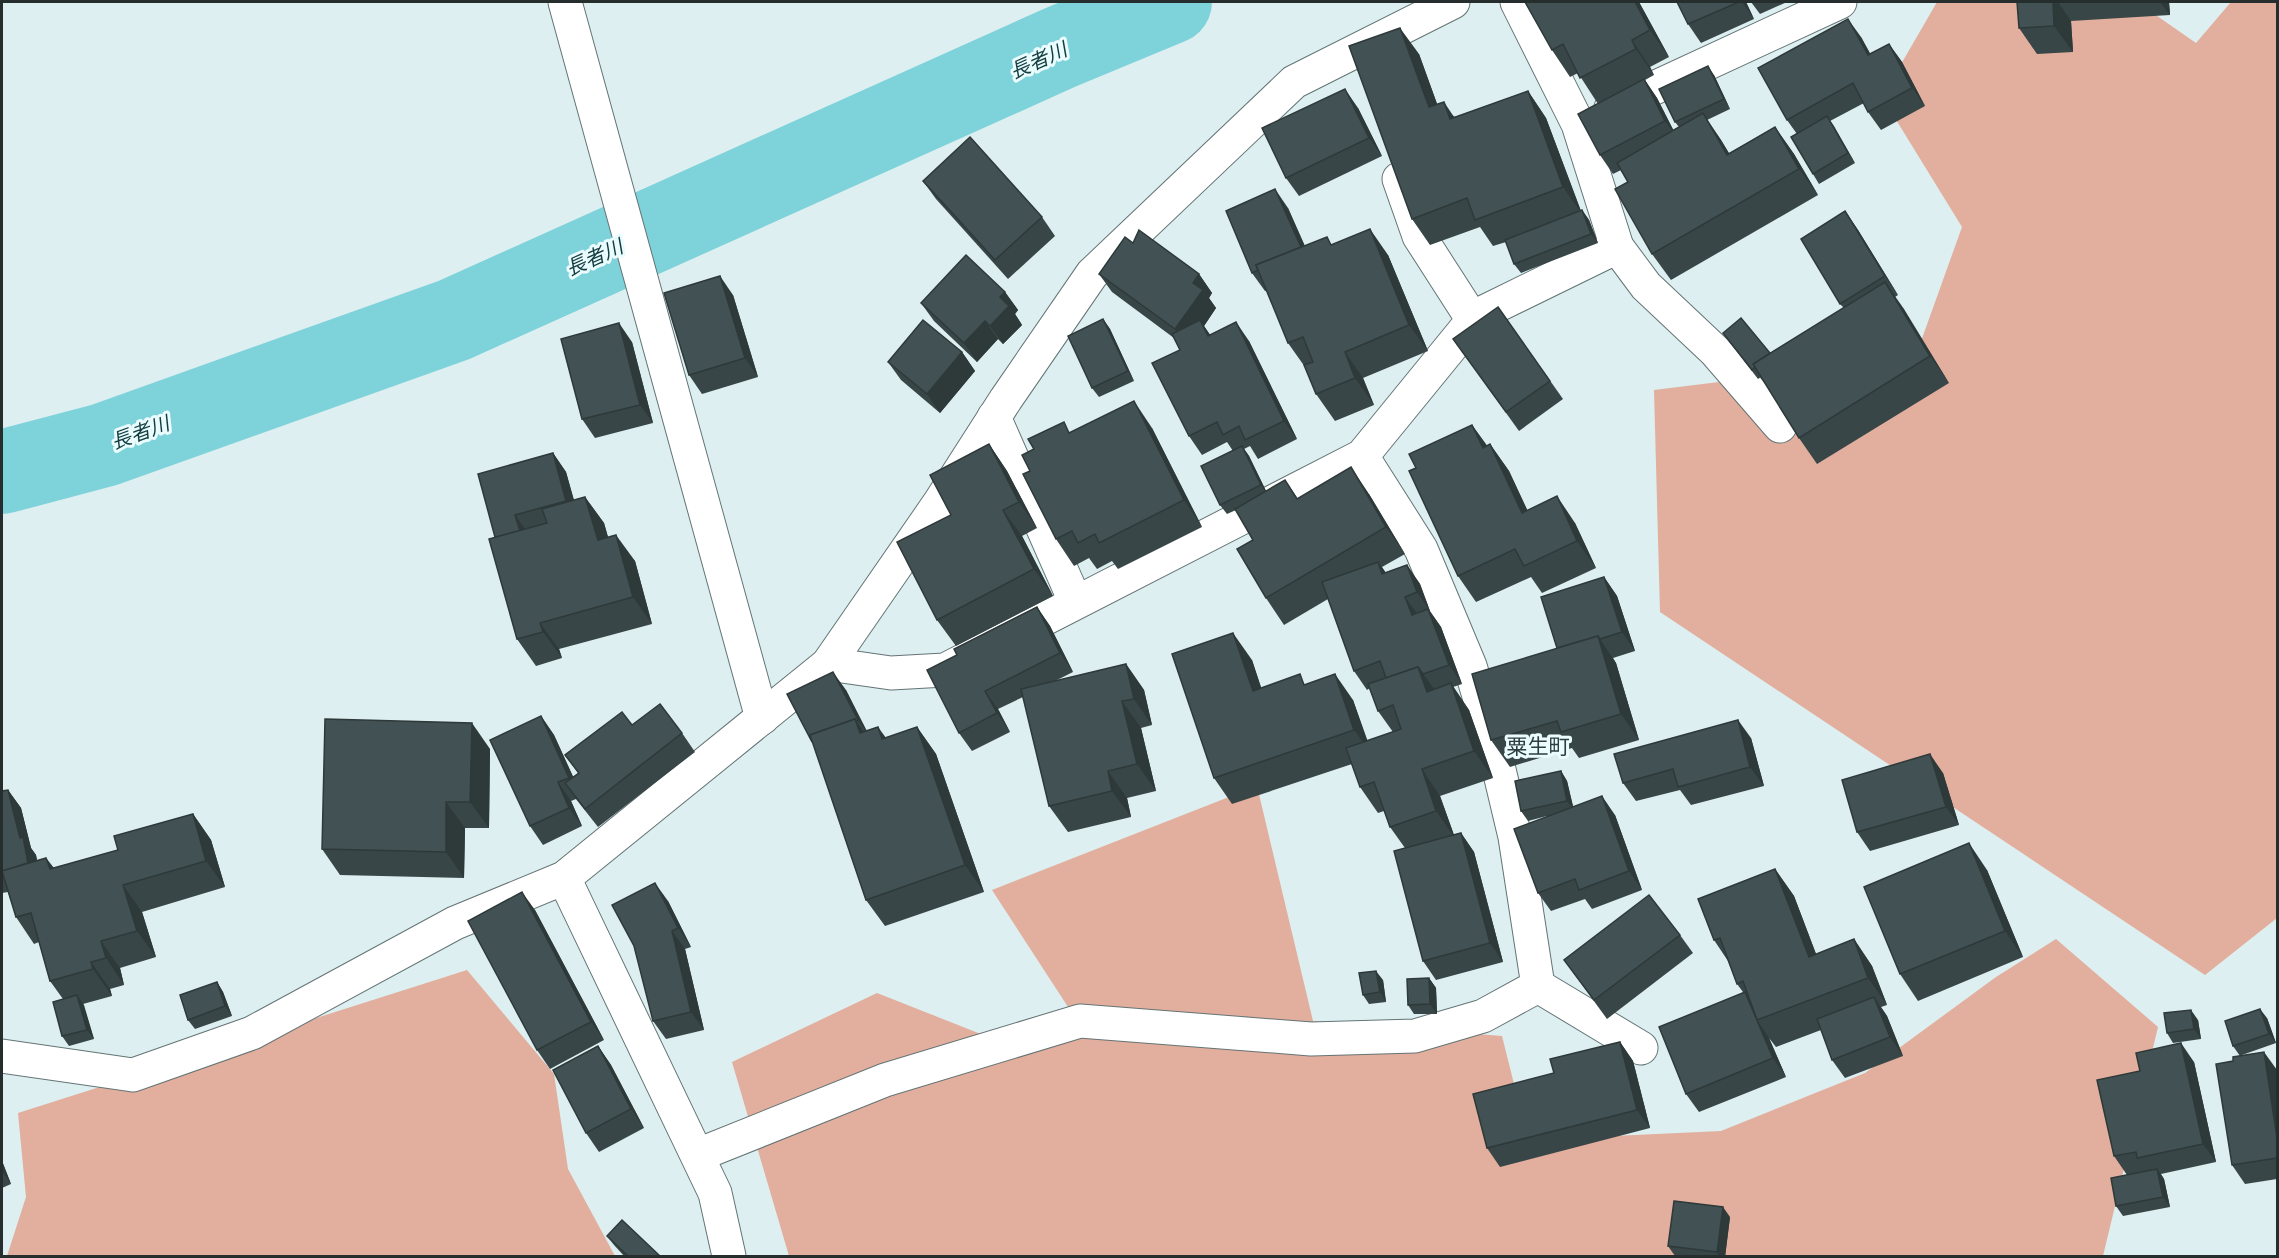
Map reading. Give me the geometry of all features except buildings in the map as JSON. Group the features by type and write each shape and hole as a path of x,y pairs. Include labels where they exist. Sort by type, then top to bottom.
{"street":[{"path":"565,2 762,718"},
{"path":"2,1056 133,1075 252,1033 455,923 564,878 828,664 940,502 994,417 1092,274 1294,82 1453,2"},
{"path":"1517,2 1578,124 1617,247 1646,286 1715,351 1780,426"},
{"path":"1578,124 1840,2"},
{"path":"1354,52 1366,85"},
{"path":"1389,149 1419,236 1473,320"},
{"path":"828,664 891,673 945,670 1075,601 1254,513 1362,456 1473,320 1486,311 1617,247"},
{"path":"994,417 1075,601"},
{"path":"1362,456 1420,549 1470,666 1491,736 1515,837 1538,986"},
{"path":"564,878 715,1193 729,1257"},
{"path":"1538,986 1641,1048"},
{"path":"698,1155 885,1080 1080,1021 1311,1039 1415,1036 1483,1016 1538,986"}],"shaded area":[{"path":"1937,2 2137,2 2196,43 2231,2 2277,2 2277,918 2205,975 1660,612 1654,390 1915,358 1962,227 1882,97"},
{"path":"1257,786 1313,1021 1502,1036 1528,1140 1721,1131 1865,1073 1996,977 2056,939 2158,1027 2103,1256 789,1256 732,1062 877,993 1001,1042 1070,1010 992,890"},
{"path":"467,970 554,1074 568,1169 615,1256 7,1256 26,1197 18,1113"}],"waterway":[{"name":"長者川","path":"2,472 104,445 454,320 1059,48 1170,2"}],"district":[{"name":"粟生町","path":"1538,746"}]}
